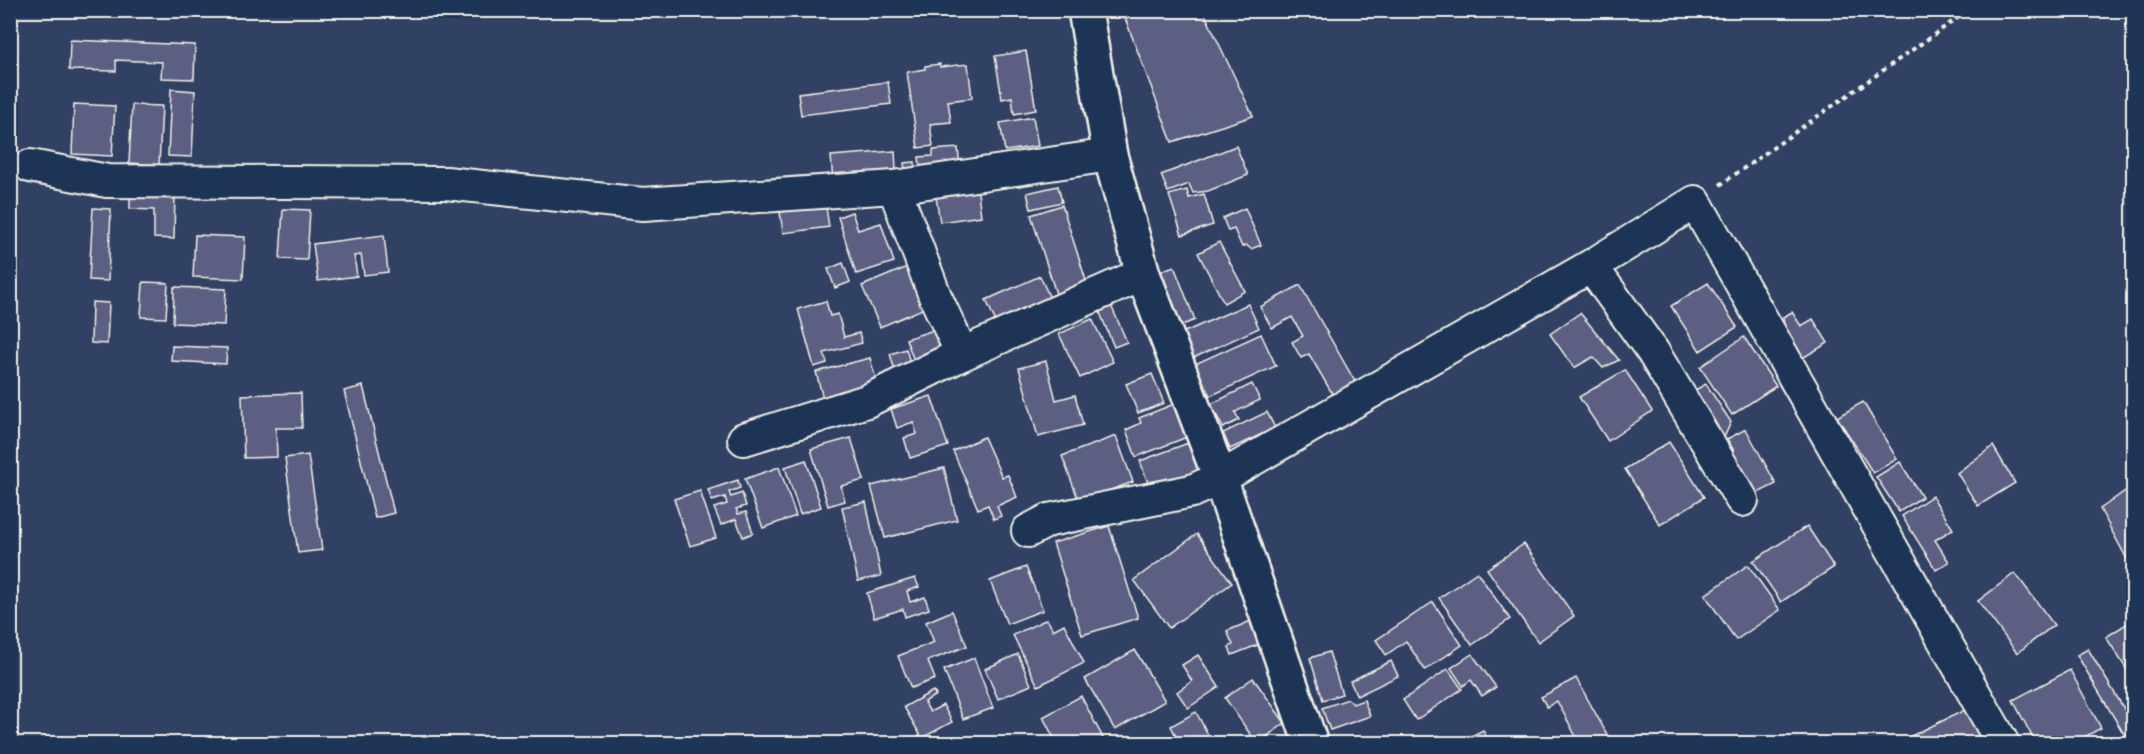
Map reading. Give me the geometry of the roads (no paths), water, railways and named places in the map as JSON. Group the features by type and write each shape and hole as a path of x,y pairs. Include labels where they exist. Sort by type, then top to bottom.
{"street":[{"path":"1085,10 1110,155 1143,274 1220,478 1311,744"},
{"path":"30,166 107,181 446,183 643,204 894,187 1110,155"},
{"path":"894,187 935,296 962,354"},
{"path":"1028,531 1049,520 1192,491 1220,478 1591,266 1695,202 2004,744"},
{"path":"1591,266 1653,352 1742,500"},
{"path":"744,439 867,401 962,354 1143,274"}]}
